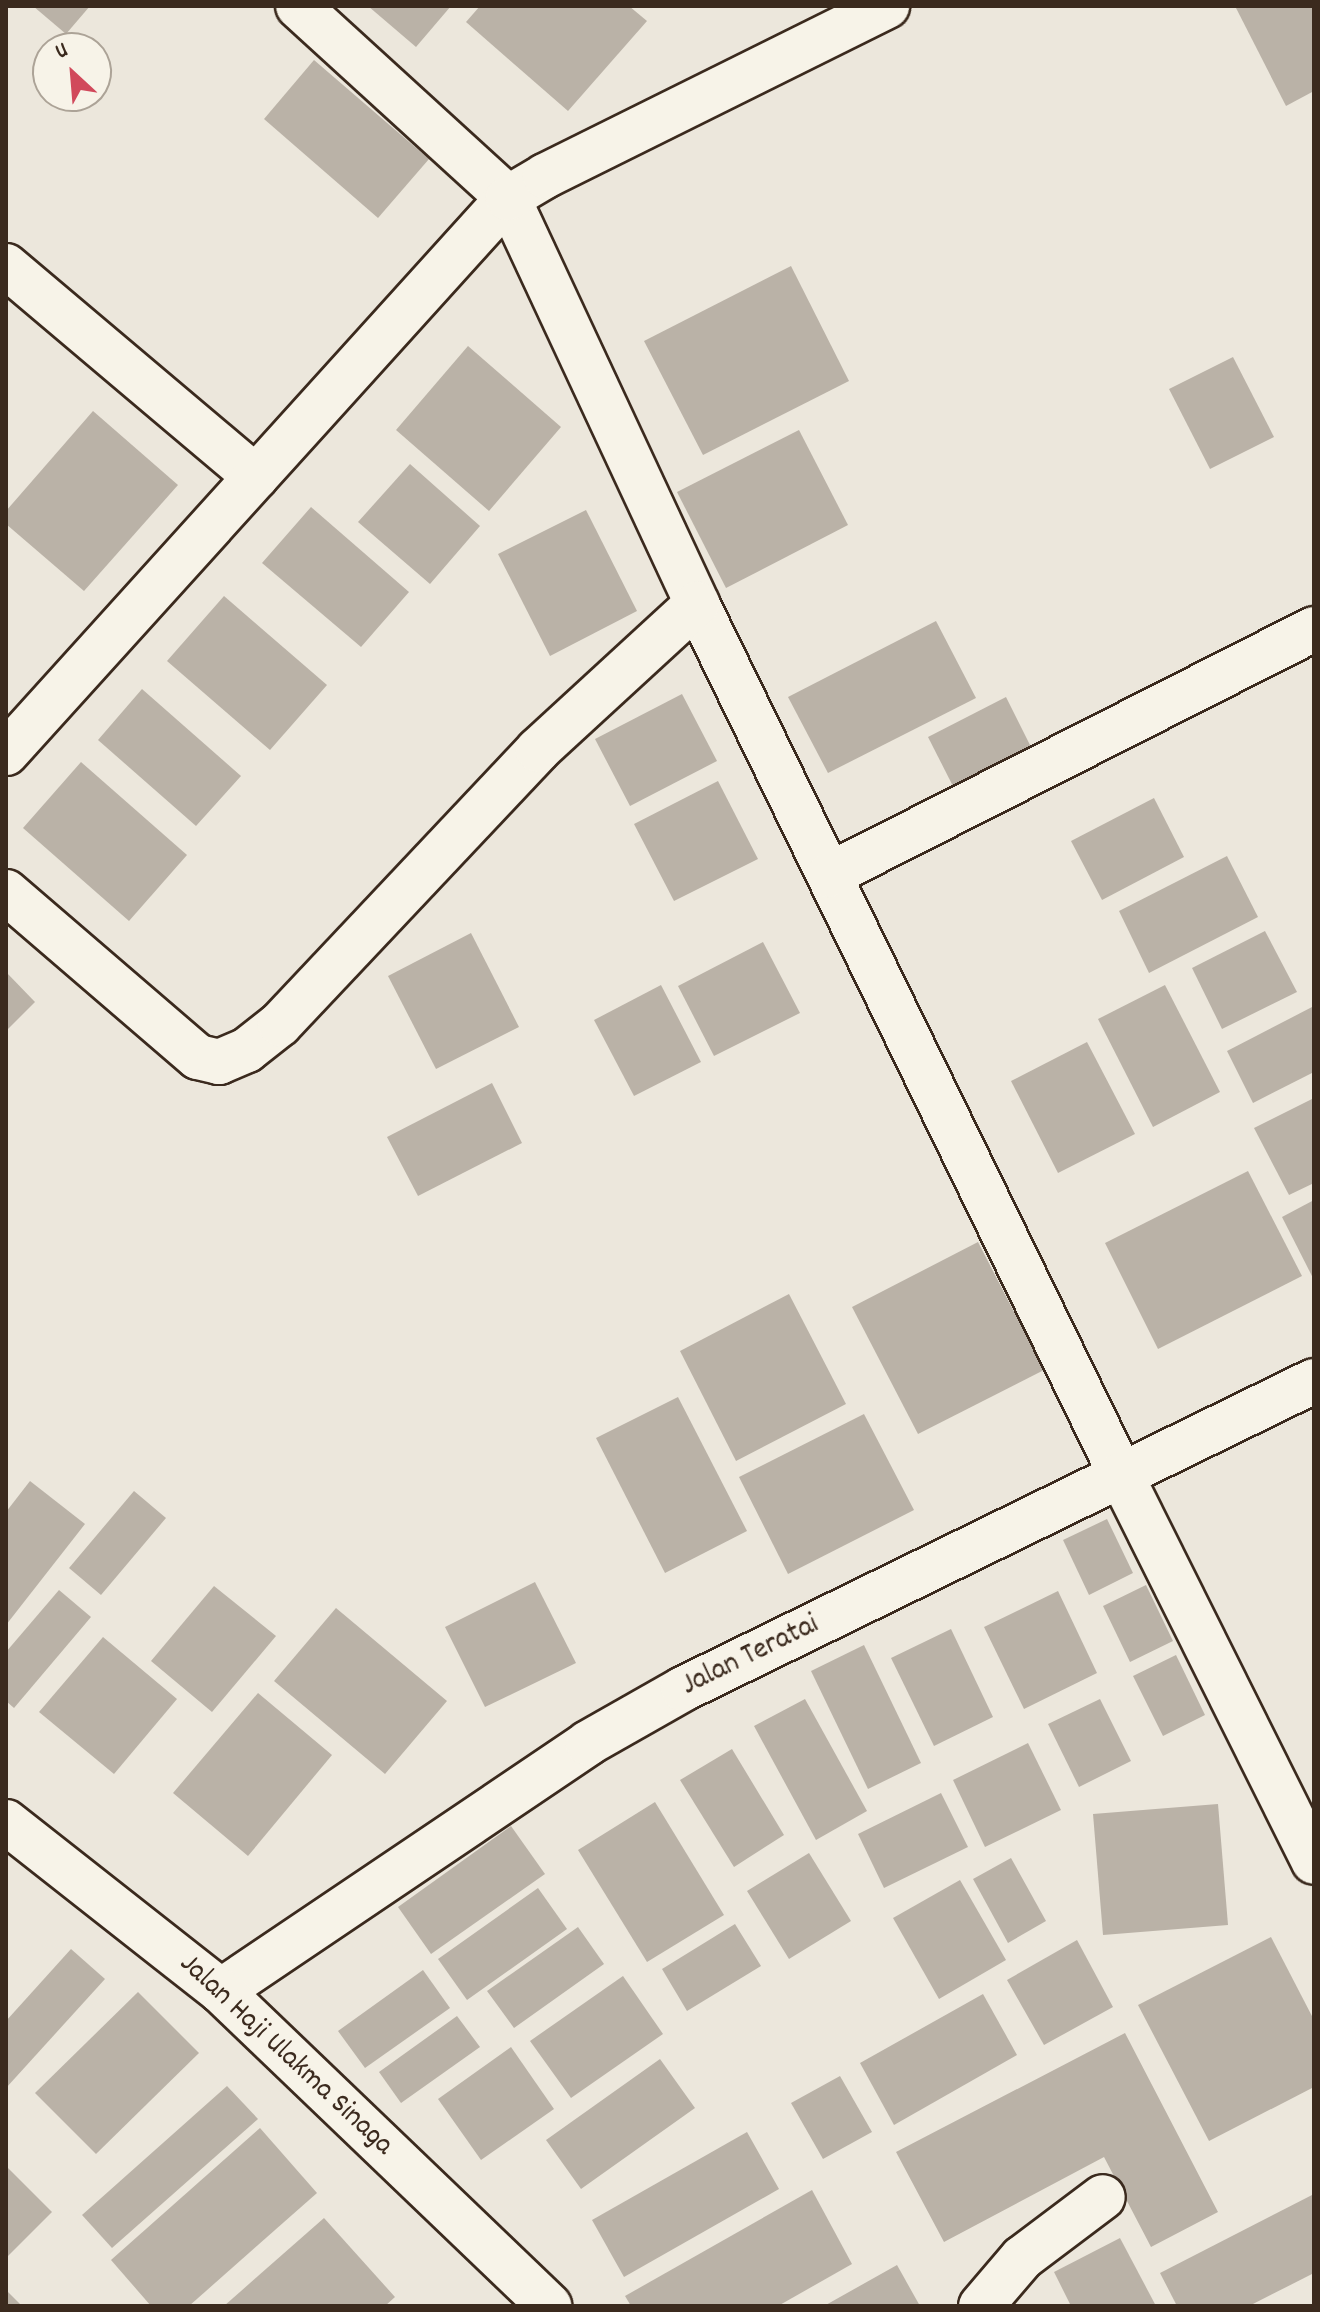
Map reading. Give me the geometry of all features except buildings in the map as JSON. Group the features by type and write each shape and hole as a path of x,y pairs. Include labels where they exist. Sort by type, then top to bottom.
{"street":[{"path":"298,6 508,198 697,604 1121,1475 1314,1862"},
{"path":"6,753 508,198 545,176 887,6"},
{"path":"6,266 256,477"},
{"path":"6,892 198,1057 219,1062 247,1050 280,1024 538,750 697,604"},
{"path":"829,875 1314,629"},
{"name":"Jalan Teratai","path":"221,1991 588,1743 683,1689 1314,1381"},
{"name":"Jalan Haji Ulakma Sinaga","path":"6,1822 221,1991 550,2306"},
{"path":"981,2306 1022,2258 1103,2197"}]}
